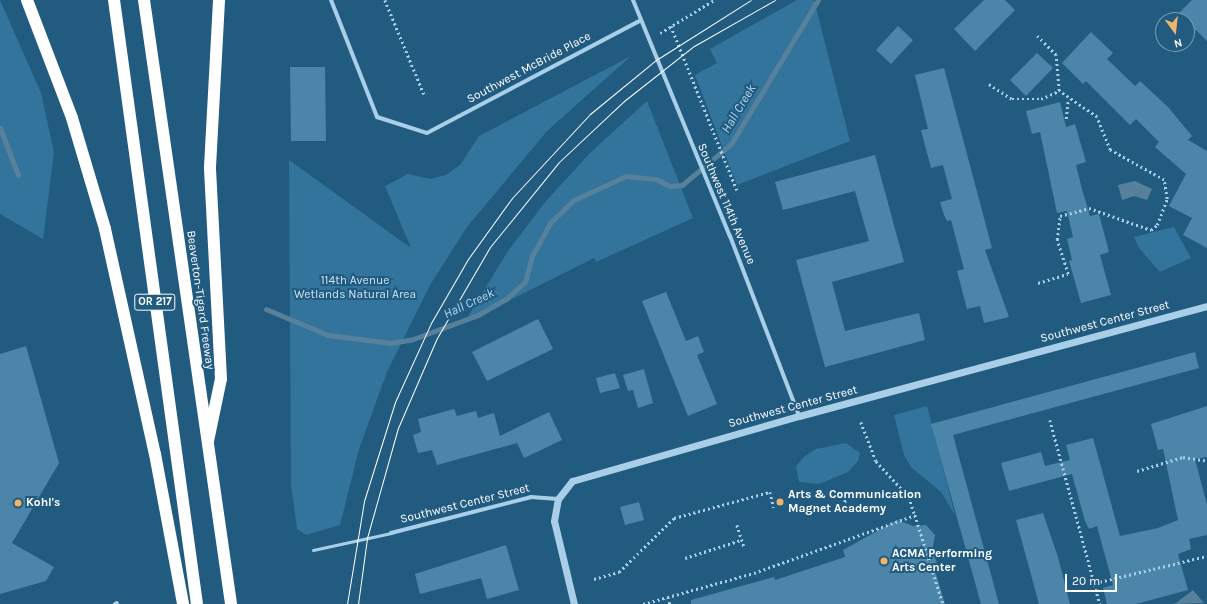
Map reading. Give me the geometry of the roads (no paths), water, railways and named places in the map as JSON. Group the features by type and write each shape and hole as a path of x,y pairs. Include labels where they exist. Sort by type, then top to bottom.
{"highway":[{"path":"27,0 72,118 105,229 155,454 183,604"},
{"name":"OR 217","path":"114,0 197,604"},
{"name":"Beaverton-Tigard Freeway","path":"144,0 207,450 231,604"},
{"path":"207,450 221,379 210,167 219,0"}],"street":[{"name":"Southwest McBride Place","path":"331,0 377,117 427,133 641,20"},
{"name":"Southwest 114th Avenue","path":"634,0 691,145 711,190 799,416"},
{"name":"Southwest Center Street","path":"392,533 531,497 558,499 572,481 586,475 1207,306"},
{"path":"558,499 554,521 574,604"}],"lane":[{"path":"313,550 392,533"}],"waterway":[{"name":"Hall Creek","path":"266,309 328,335 391,343 413,339 478,315 507,298 525,282 532,256 550,223 574,200 626,176 656,179 670,186 682,185 731,144 818,0"},
{"name":"Hall Creek","path":"0,128 18,175"}],"tram line":[{"path":"347,604 364,501 395,402 431,323 468,259 512,198 590,114 656,60 751,0"},
{"path":"358,604 367,538 398,428 437,338 490,247 559,162 624,101 694,46 775,0"}],"place":[{"name":"Arts & Communication Magnet Academy","path":"780,502"},
{"name":"Kohl's","path":"18,503"},
{"name":"ACMA Performing Arts Center","path":"884,561"}],"park label":[{"name":"114th Avenue Wetlands Natural Area","path":"355,288"}]}
